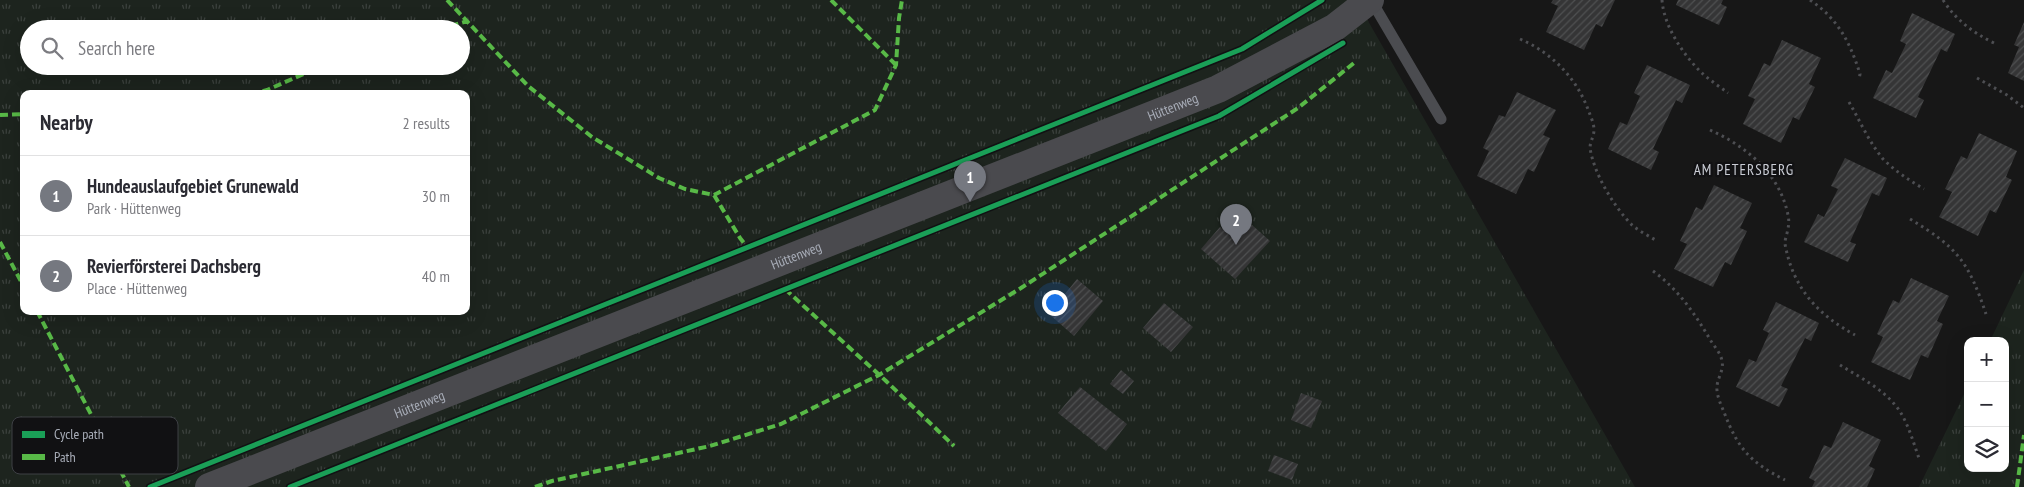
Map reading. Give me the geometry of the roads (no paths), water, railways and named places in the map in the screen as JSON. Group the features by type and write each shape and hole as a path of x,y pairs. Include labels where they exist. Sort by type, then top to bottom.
{"main road":[{"name":"Hüttenweg","path":"209,487 1218,89 1334,28 1370,0"}],"lane":[{"path":"1370,0 1441,118"}],"place":[{"name":"Hundeauslaufgebiet Grunewald","path":"970,202"},
{"name":"Revierförsterei Dachsberg","path":"1236,245"}],"district":[{"name":"AM PETERSBERG","path":"1744,169"}]}
